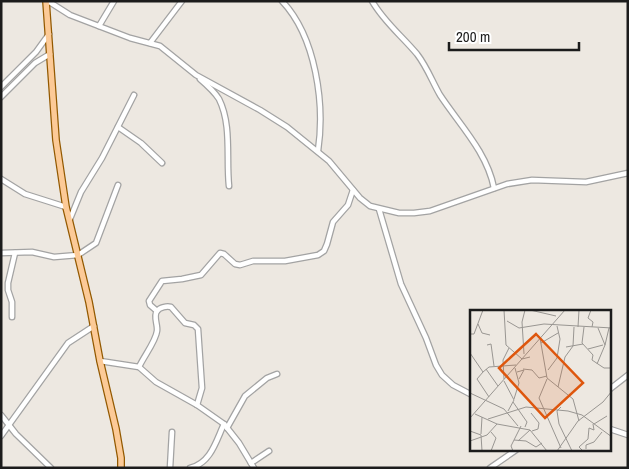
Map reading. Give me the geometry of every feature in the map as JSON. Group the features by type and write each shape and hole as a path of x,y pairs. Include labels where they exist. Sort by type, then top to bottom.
{"main road":[{"path":"47,1 56,140 66,207 116,429 121,468"}],"street":[{"path":"47,1 70,16 130,38 160,46 213,91 221,105 226,128 229,186"},
{"path":"99,26 114,1"},
{"path":"150,43 182,1"},
{"path":"282,1 292,12 310,52 319,102 320,134 318,152"},
{"path":"372,1 381,15 422,61 437,89 478,149 488,168 494,188"},
{"path":"1,87 36,52 49,34"},
{"path":"1,98 35,63 50,54"},
{"path":"196,75 275,120 329,161 363,202 379,209 414,213 430,211 494,188 532,180 586,182 628,173"},
{"path":"9,80 14,84"},
{"path":"69,220 134,94"},
{"path":"118,128 141,143 162,163"},
{"path":"1,179 25,194 66,207"},
{"path":"1,253 32,252 54,257 78,255 96,243 118,185"},
{"path":"157,311 150,305 149,301 162,281 201,275 220,253 224,254 235,264 240,265 253,261 285,261 318,255 324,251 333,222 348,205 353,190"},
{"path":"379,209 401,284 426,338 436,365 442,375 453,385 470,393"},
{"path":"12,317 12,302 8,283 15,253"},
{"path":"139,367 155,338 157,329 155,314 160,308 172,307 186,323 194,325 198,329 202,388 197,405"},
{"path":"1,436 68,343 94,326"},
{"path":"100,361 139,367 156,382 197,405 225,426 253,465 269,451"},
{"path":"190,468 204,462 245,396 267,378 277,374"},
{"path":"612,387 628,375"},
{"path":"1,415 51,468"},
{"path":"612,430 628,435"},
{"path":"170,468 172,432"},
{"path":"490,468 513,452"}]}
